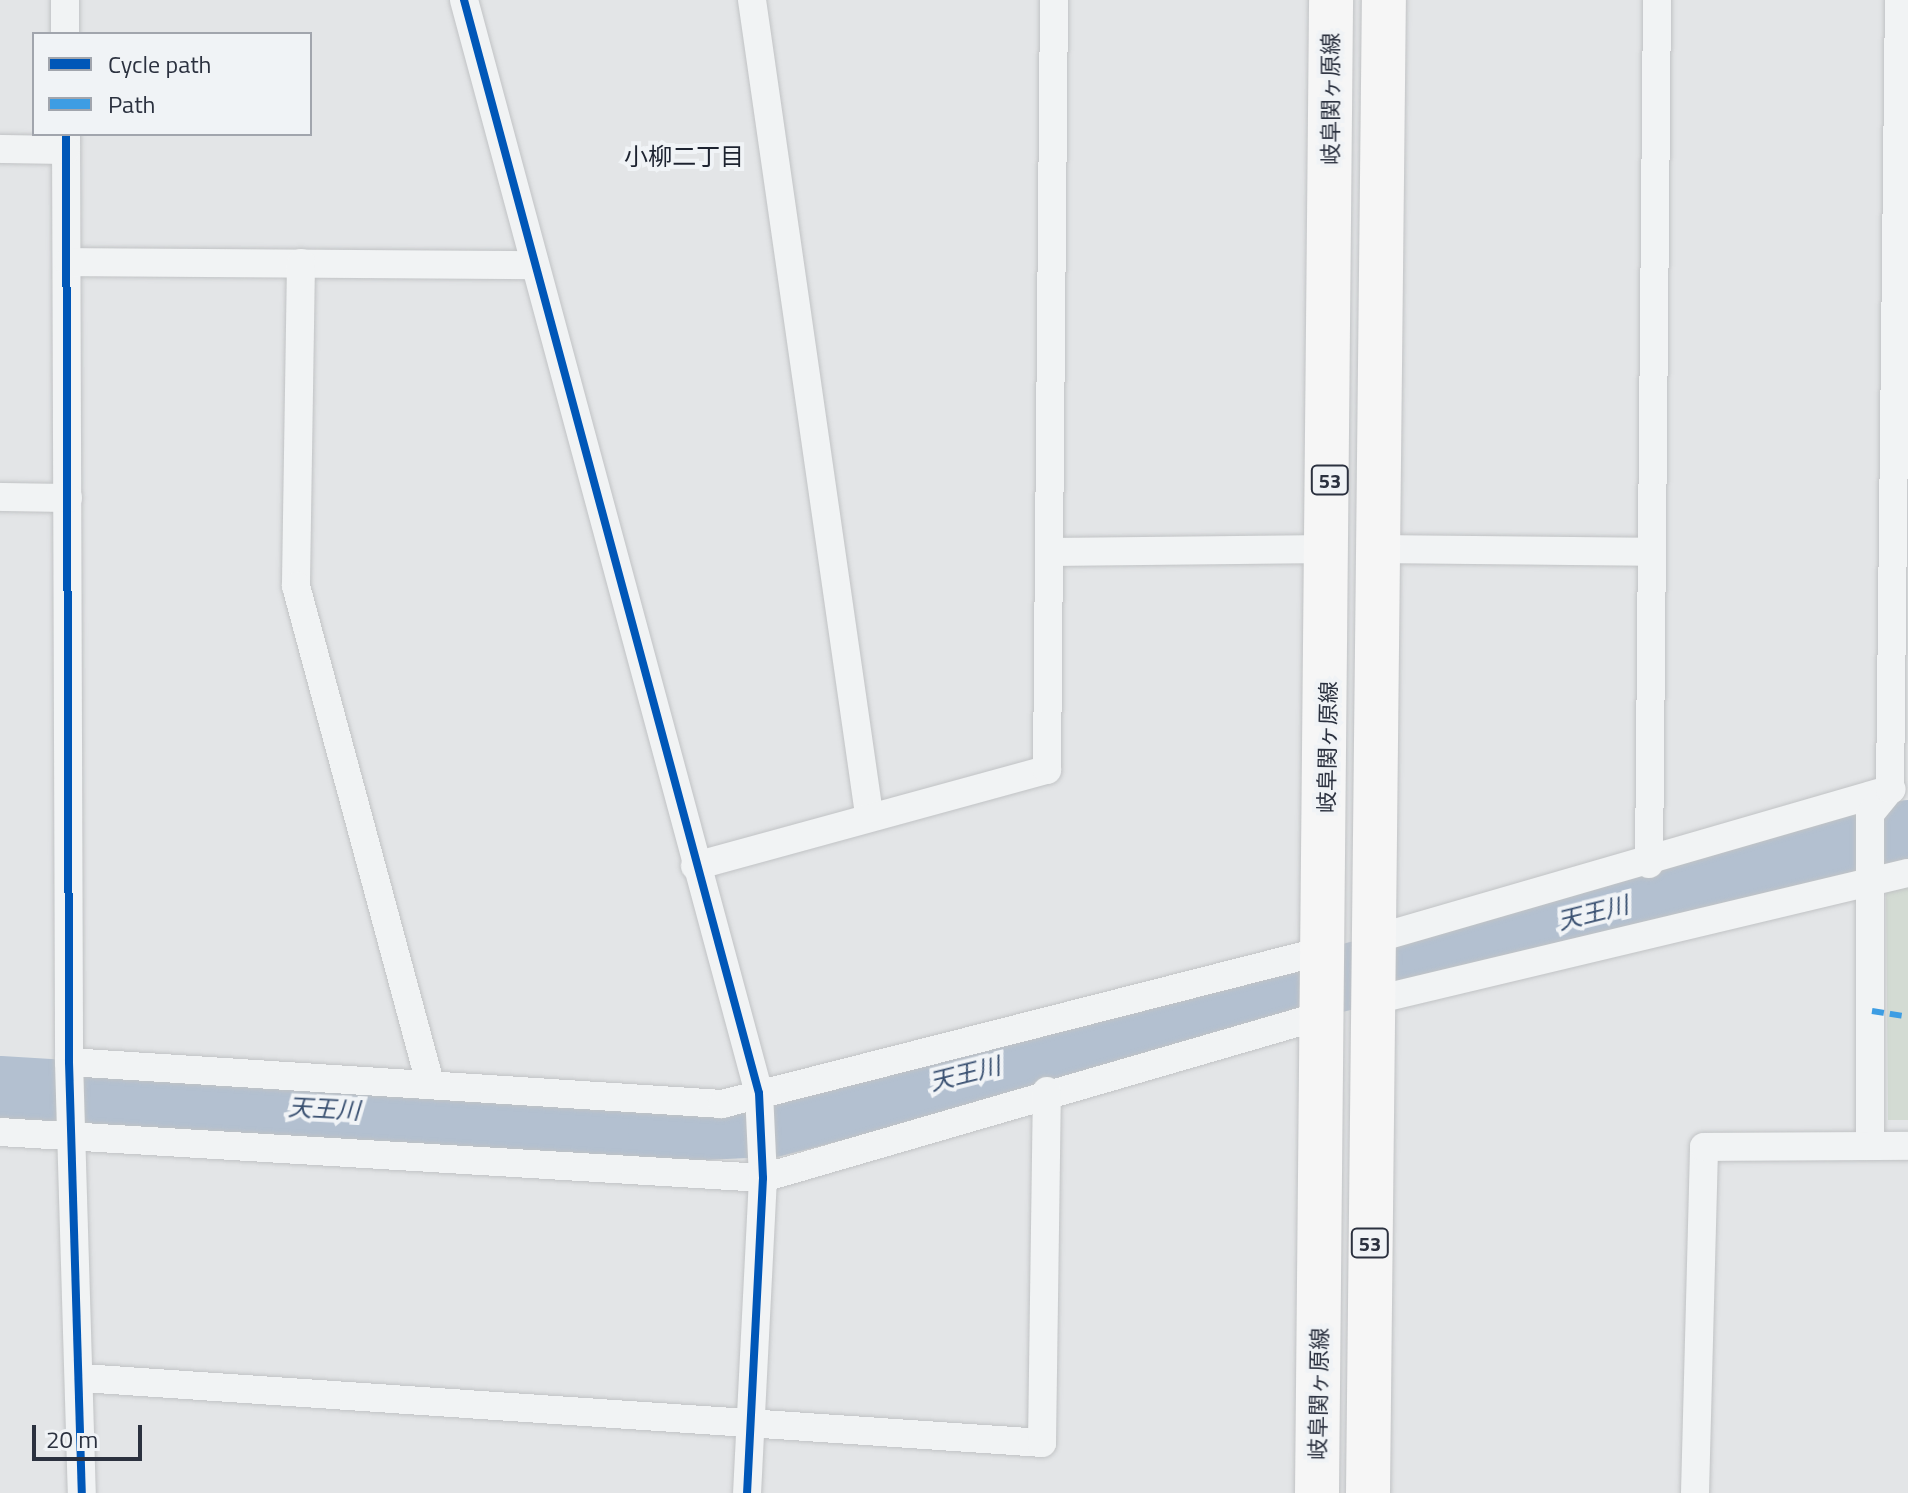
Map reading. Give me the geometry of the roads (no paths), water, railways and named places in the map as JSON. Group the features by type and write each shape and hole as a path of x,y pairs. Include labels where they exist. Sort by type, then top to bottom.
{"main road":[{"name":"岐阜関ヶ原線","path":"1317,1493 1326,1010 1331,0"},
{"name":"岐阜関ヶ原線","path":"1368,1493 1374,549 1384,0"}],"street":[{"path":"65,0 65,32"},
{"path":"464,0 531,265 759,1093 763,1178 747,1493"},
{"path":"752,0 869,814"},
{"path":"695,866 869,814 1047,770 1054,0"},
{"path":"1649,864 1648,552 1657,0"},
{"path":"1870,1146 1870,814 1899,788 1899,0"},
{"path":"0,149 66,142 69,262 69,1062 82,1378 82,1493"},
{"path":"69,262 531,265"},
{"path":"301,263 296,586 430,1083"},
{"path":"0,497 68,498"},
{"path":"1051,552 1330,549"},
{"path":"1374,549 1648,552"},
{"path":"1371,971 1649,864 1899,788"},
{"path":"1371,971 1908,873"},
{"path":"69,1062 722,1104 1326,955"},
{"path":"0,1132 763,1178 1326,1010"},
{"path":"82,1378 1042,1443 1047,1091"},
{"path":"1695,1493 1704,1147 1908,1146"}],"waterway":[{"name":"天王川","path":"0,1089 661,1129 773,1124 1908,833"}],"district":[{"name":"小柳二丁目","path":"684,157"}]}
